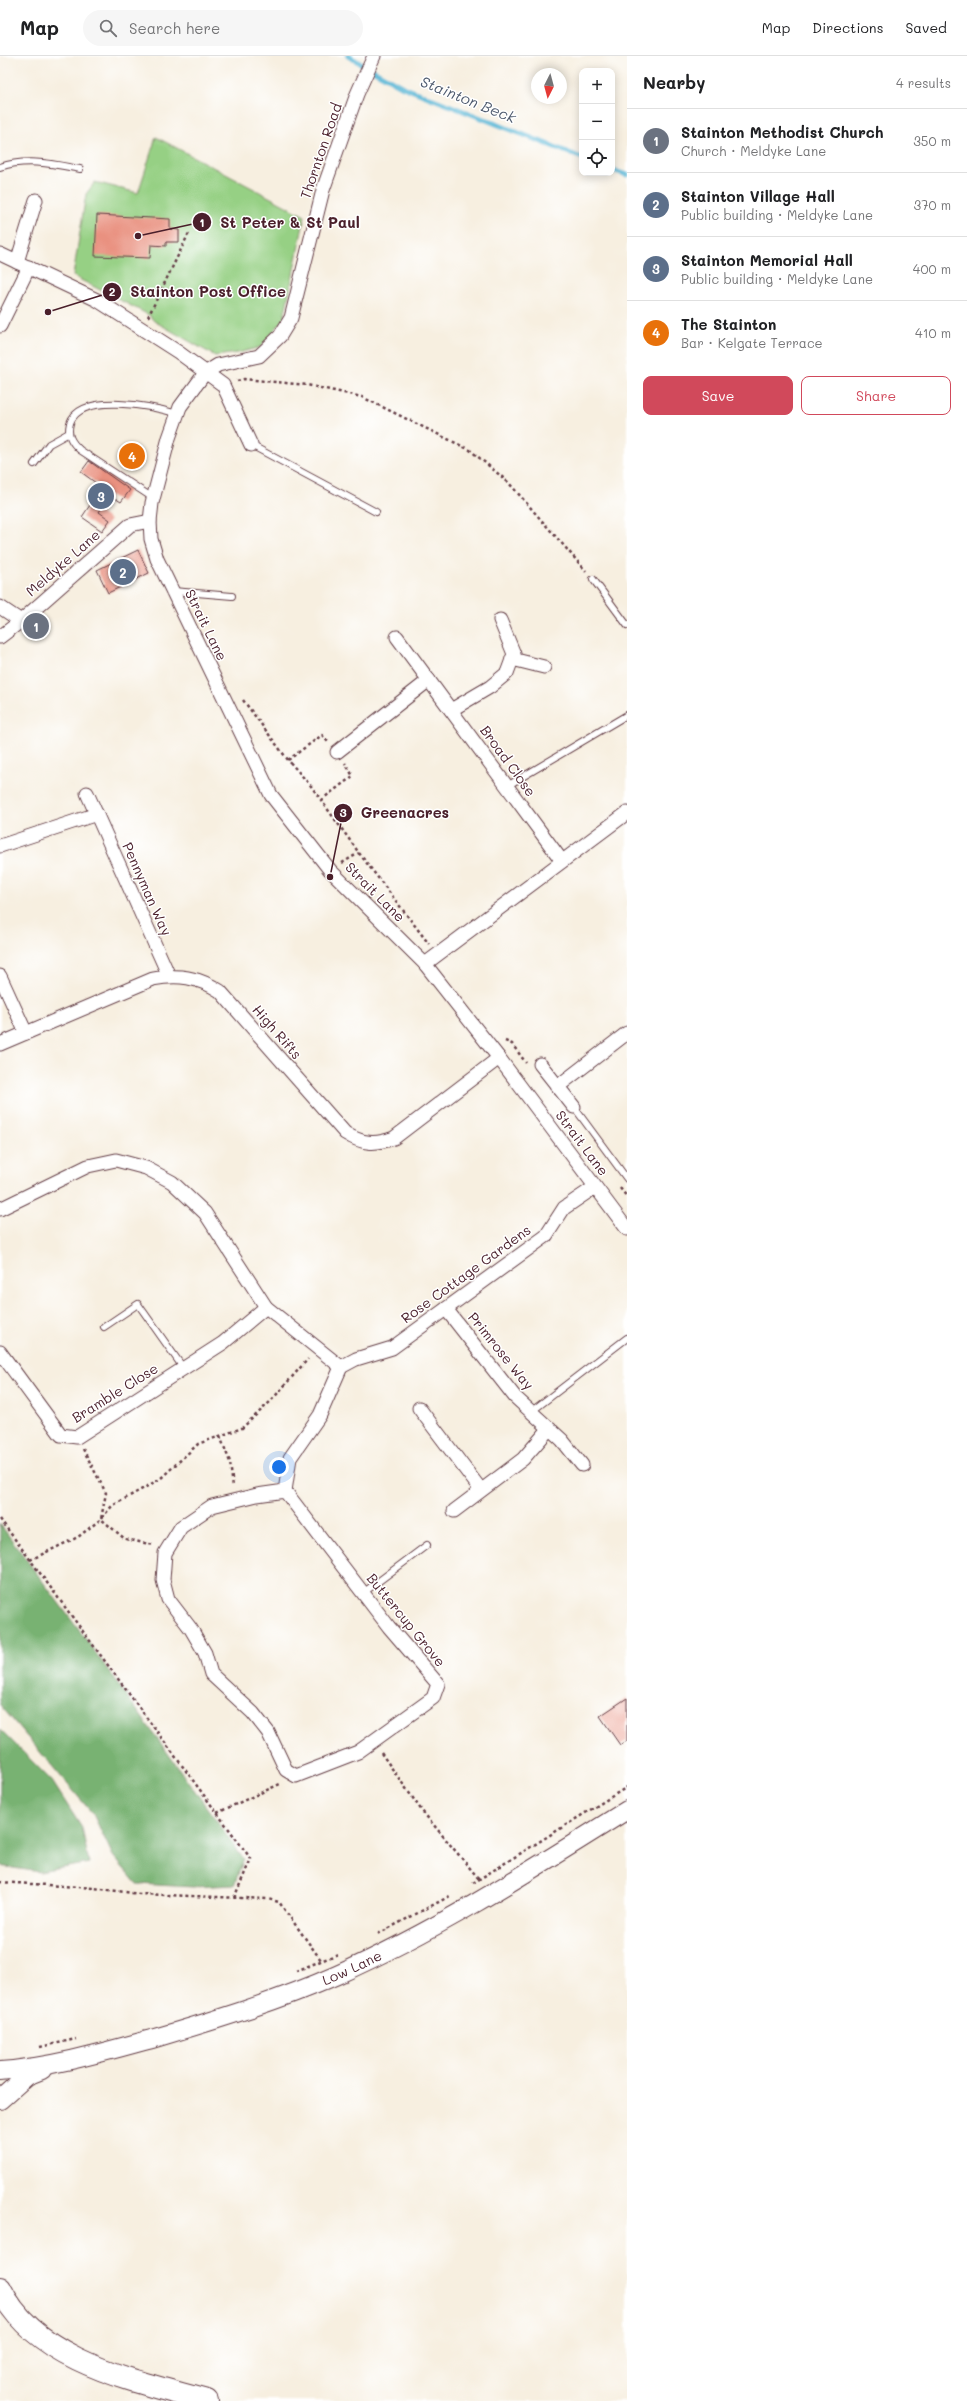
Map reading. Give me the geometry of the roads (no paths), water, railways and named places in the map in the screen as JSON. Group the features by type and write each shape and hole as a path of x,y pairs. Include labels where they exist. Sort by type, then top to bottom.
{"highway":[{"path":"0,2288 17,2315 35,2332 78,2360 110,2373 207,2401"}],"main road":[{"name":"Low Lane","path":"0,2071 51,2065 206,2023 266,2003 336,1975 412,1938 627,1810"},
{"name":"Low Lane","path":"0,2100 27,2076 51,2065"}],"street":[{"name":"Thornton Road","path":"205,373 218,365 259,356 280,336 291,318 322,190 374,56"},
{"path":"0,326 23,264 36,200"},
{"path":"0,254 96,300 144,330 223,384 251,445"},
{"name":"Strait Lane","path":"205,373 178,414 158,474 150,521 150,539 156,559 271,795 330,870 425,964 499,1058 627,1229"},
{"name":"Meldyke Lane","path":"0,637 22,621 130,525 150,521"},
{"path":"0,607 22,621"},
{"path":"451,710 490,687 507,672 514,654 500,620"},
{"name":"Broad Close","path":"397,637 562,860"},
{"path":"512,659 544,667"},
{"path":"337,752 429,680"},
{"name":"Pennyman Way","path":"87,793 169,976"},
{"path":"425,964 436,954 627,813"},
{"path":"0,846 97,814"},
{"path":"0,976 26,1033"},
{"name":"High Rifts","path":"0,1044 153,979 169,976 189,977 206,982 220,991 344,1133 356,1140 368,1143 382,1142 394,1138 499,1058"},
{"path":"557,1087 627,1033"},
{"path":"540,1064 574,1107"},
{"path":"0,1209 88,1166 116,1160 146,1168 172,1182 205,1213 266,1307 341,1367 320,1415 290,1458 285,1491"},
{"name":"Rose Cottage Gardens","path":"341,1367 356,1359 392,1348 546,1236 564,1208 595,1187"},
{"name":"Bramble Close","path":"0,1352 60,1435 77,1437 223,1343 266,1307"},
{"name":"Primrose Way","path":"446,1309 515,1397 550,1428 582,1465"},
{"path":"419,1408 481,1490"},
{"path":"454,1511 523,1459 550,1428"},
{"name":"Buttercup Grove","path":"285,1491 363,1593 438,1684 433,1698 358,1752 296,1776 286,1770 268,1732 253,1713 211,1674 205,1653 191,1629 168,1599 163,1580 165,1553 180,1527 212,1506 285,1491"}],"lane":[{"path":"0,167 24,161 36,161 80,169"},
{"path":"153,498 80,450 72,442 69,433 72,419 76,414 92,406 139,404 178,414"},
{"path":"34,464 49,444 69,433"},
{"path":"251,445 376,512"},
{"path":"593,579 627,625"},
{"path":"171,590 232,596"},
{"path":"507,786 627,715"},
{"path":"574,1107 627,1178"},
{"path":"104,1327 138,1304 184,1368"},
{"path":"532,1412 627,1338"},
{"path":"363,1593 427,1545"}],"waterway":[{"name":"Stainton Beck","path":"348,56 403,87 579,157"},
{"name":"Stainton Beck","path":"615,171 627,175"}],"place":[{"name":"St Peter & St Paul","path":"138,236"},
{"name":"Stainton Post Office","path":"48,312"},
{"name":"The Stainton","path":"132,456"},
{"name":"Stainton Memorial Hall","path":"101,496"},
{"name":"Stainton Village Hall","path":"123,572"},
{"name":"Stainton Methodist Church","path":"36,626"},
{"name":"Greenacres","path":"330,877"}]}
